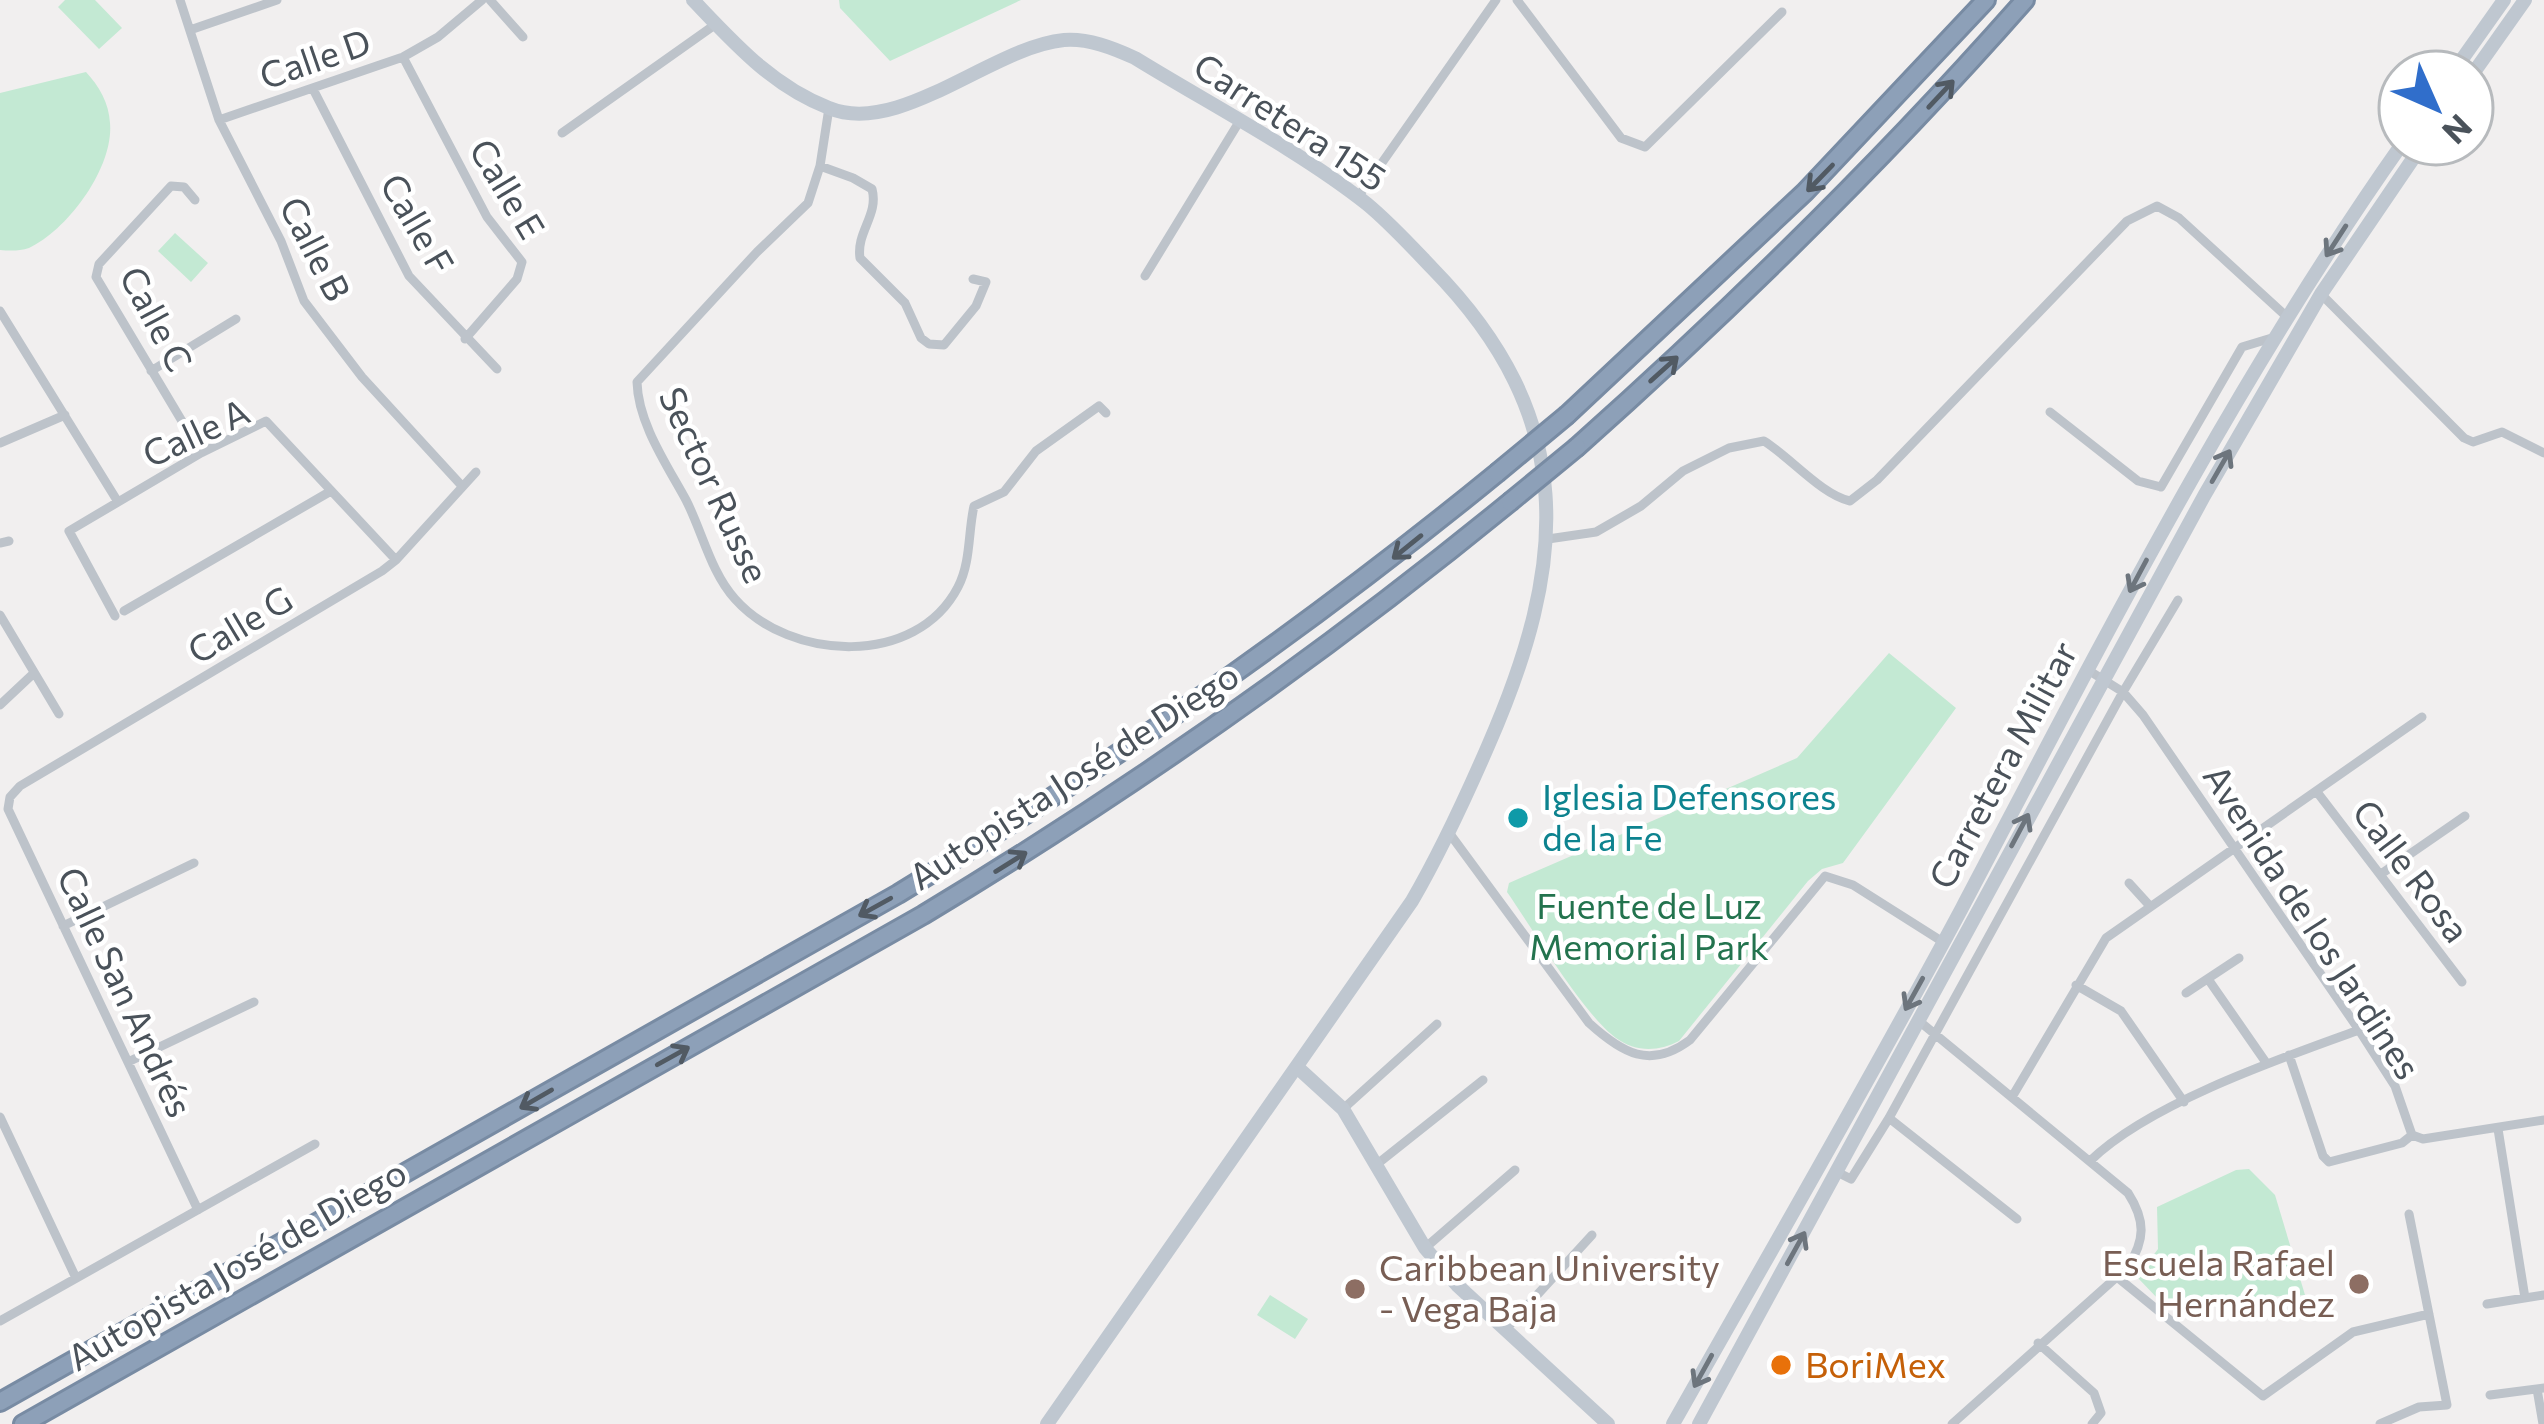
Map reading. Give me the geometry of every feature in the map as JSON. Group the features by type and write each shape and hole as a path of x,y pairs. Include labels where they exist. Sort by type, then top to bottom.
{"highway":[{"name":"Autopista José de Diego","path":"0,1402 898,894 1027,816 1304,627 1567,415 1805,193 1986,0"},
{"name":"Autopista José de Diego","path":"23,1424 1013,860 1165,763 1315,656 1577,447 1793,247 1896,143 2025,0"}],"main road":[{"name":"Carretera 155","path":"693,0 754,66 829,108 850,114 879,112 1020,52 1066,40 1104,45 1135,58 1358,197 1465,301 1517,381 1542,452 1548,539 1523,662 1450,834 1412,902 1047,1424"},
{"path":"2470,48 2504,0"},
{"path":"2491,48 2525,0"},
{"name":"Carretera Militar","path":"1699,1424 1919,1021 2172,512 2287,317 2386,168"},
{"name":"Carretera Militar","path":"1673,1424 2095,674 2321,294 2407,168"},
{"path":"1297,1067 1343,1109 1425,1248 1505,1330 1608,1424"}],"street":[{"name":"Calle B","path":"180,0 219,120 281,241 304,301 362,377 462,486"},
{"path":"190,30 277,0"},
{"path":"486,0 523,37"},
{"name":"Calle D","path":"219,120 403,57 486,0"},
{"path":"1358,197 1496,0"},
{"path":"1517,0 1621,138 1645,147 1782,12"},
{"path":"562,134 716,24"},
{"name":"Calle E","path":"403,57 487,218 521,262 518,278 465,339"},
{"name":"Calle F","path":"314,89 409,276 497,369"},
{"name":"Sector Russe","path":"829,108 820,166 808,203 637,382 640,408 722,582 757,620 787,637 842,646 884,644 908,634 934,617 958,587 968,555 974,506 1010,488 1036,451 1064,429 1099,406 1106,413"},
{"path":"1145,276 1239,122"},
{"path":"820,166 872,190 874,206 861,235 860,258 905,303 928,344 944,345 976,305 986,282 973,279"},
{"name":"Calle C","path":"195,200 184,187 171,186 99,264 96,277 201,453"},
{"path":"1548,539 1596,532 1641,506 1683,471 1729,448 1764,441 1833,498 1850,501 1877,480 2127,221 2157,206 2180,218 2287,317"},
{"path":"2321,294 2464,438 2473,442 2502,433 2544,453"},
{"path":"0,311 118,502"},
{"path":"151,371 236,319"},
{"path":"0,338 13,331"},
{"path":"2161,487 2242,347 2275,337"},
{"path":"2050,412 2138,481 2161,487"},
{"path":"0,443 64,415"},
{"name":"Calle A","path":"332,491 120,614 69,531 201,453 266,421 332,491 396,560"},
{"name":"Calle G","path":"10,797 20,786 396,560 476,472"},
{"path":"2161,487 2172,512"},
{"path":"1838,1172 1851,1179 1889,1118 2178,600"},
{"path":"0,615 59,713"},
{"path":"0,705 34,673"},
{"path":"2095,674 2123,692"},
{"name":"Avenida de los Jardines","path":"2123,692 2359,1030 2395,1086 2412,1135 2423,1139 2544,1120"},
{"path":"2012,1097 2106,938 2422,717"},
{"name":"Calle Rosa","path":"2317,792 2462,982"},
{"name":"Calle San Andrés","path":"10,797 8,808 198,1210"},
{"path":"2381,874 2465,816"},
{"path":"1450,834 1589,1023 1616,1047 1643,1056 1671,1054 1690,1040 1825,876 1852,885 1943,942"},
{"path":"63,926 194,863"},
{"path":"2129,883 2149,905"},
{"path":"2186,993 2239,958"},
{"path":"2208,979 2267,1064"},
{"path":"2076,985 2121,1011 2184,1102"},
{"path":"128,1062 254,1002"},
{"path":"1919,1021 2128,1193 2141,1212 2142,1245 2117,1277 1952,1424"},
{"path":"1343,1109 1437,1024"},
{"path":"2090,1161 2107,1144 2184,1102 2359,1030"},
{"path":"2289,1055 2329,1162 2402,1143 2412,1135"},
{"path":"1376,1166 1483,1080"},
{"path":"0,1117 76,1278"},
{"path":"1889,1118 2017,1220"},
{"path":"2498,1129 2525,1298"},
{"path":"0,1321 315,1144"},
{"path":"1425,1248 1515,1170"},
{"path":"2380,1424 2419,1407 2446,1405 2409,1214"},
{"path":"1505,1330 1592,1235"},
{"path":"2117,1277 2263,1396 2353,1332 2429,1314"},
{"path":"2487,1304 2544,1295"},
{"path":"2038,1343 2094,1393 2101,1413 2092,1424"},
{"path":"2490,1395 2541,1389 2543,1424"}],"green space":[{"path":"65,0 95,0 122,28 99,49 58,7"},
{"path":"839,0 1021,0 890,61 840,8"},
{"path":"86,72 108,109 105,159 86,195 59,227 26,249 0,250 0,93"},
{"path":"175,233 208,263 191,282 158,251"},
{"name":"Fuente de Luz Memorial Park","path":"1889,653 1956,708 1843,863 1822,869 1808,881 1679,1041 1647,1049 1616,1038 1559,970 1507,892 1509,883 1797,758"},
{"path":"2249,1169 2275,1195 2305,1295 2161,1302 2137,1277 2158,1249 2157,1207 2236,1170"},
{"path":"1270,1295 1308,1319 1295,1339 1257,1315"}],"place":[{"name":"Iglesia Defensores de la Fe","path":"1518,818"},
{"name":"Escuela Rafael Hernández","path":"2359,1284"},
{"name":"Caribbean University - Vega Baja","path":"1355,1289"},
{"name":"BoriMex","path":"1781,1365"}]}
